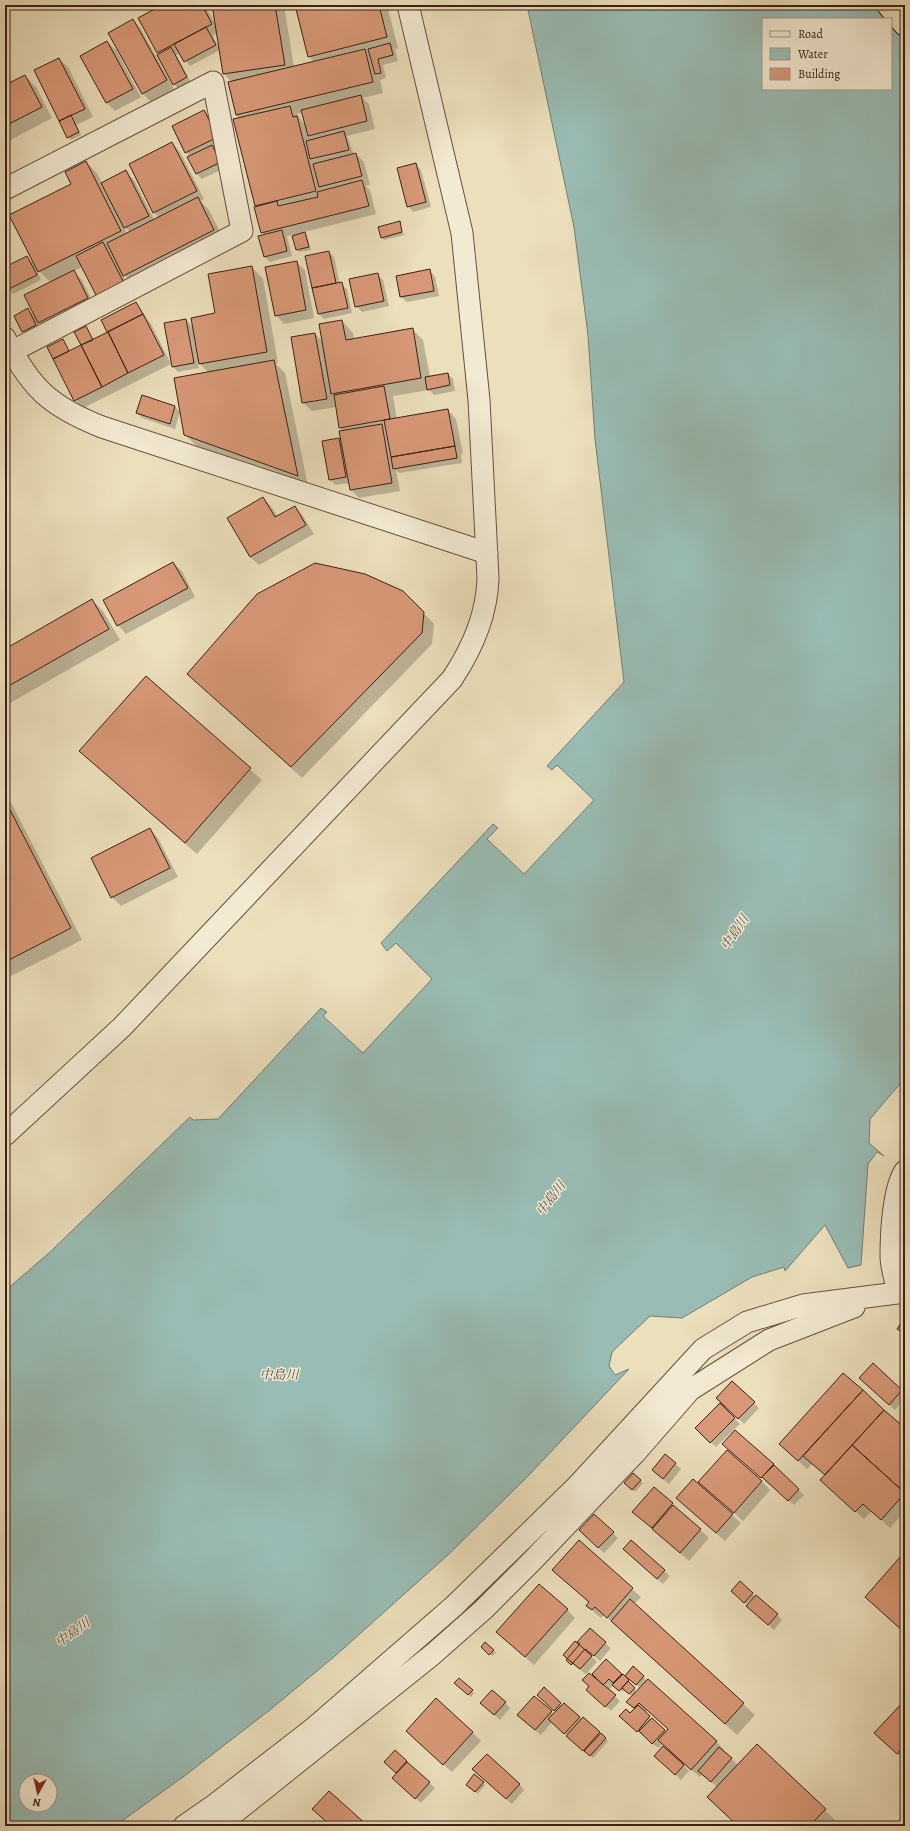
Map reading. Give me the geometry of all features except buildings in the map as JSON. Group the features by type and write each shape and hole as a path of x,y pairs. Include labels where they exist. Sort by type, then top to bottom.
{"highway":[{"path":"888,5 905,25"}],"street":[{"path":"5,1135 122,1027 452,679 465,659 484,612 488,594 479,400 462,233 408,5"},
{"path":"5,189 213,82 242,231 7,348 29,378 48,399 73,415 109,430 487,552"},
{"path":"902,1292 891,1257 896,1195 899,1181 905,1172"},
{"path":"184,1826 219,1802 315,1727 454,1606 576,1487 703,1349 748,1322 804,1304 902,1292"},
{"path":"218,1826 432,1656 483,1610 636,1452 690,1390 769,1340 832,1314 902,1292"}],"water":[{"name":"中島川","path":"527,5 905,5 905,1078 870,1119 869,1143 884,1156 877,1152 868,1164 861,1265 848,1268 825,1225 785,1271 784,1267 752,1277 682,1318 650,1316 612,1352 609,1366 615,1375 629,1369 528,1476 449,1554 335,1656 271,1709 187,1774 115,1826 5,1826 5,1291 50,1252 190,1117 193,1120 218,1119 321,1008 327,1012 323,1016 363,1053 432,979 396,943 387,951 381,943 493,824 498,828 487,839 524,874 594,800 557,765 552,770 547,766 624,682 595,439 588,335 574,227"}]}
